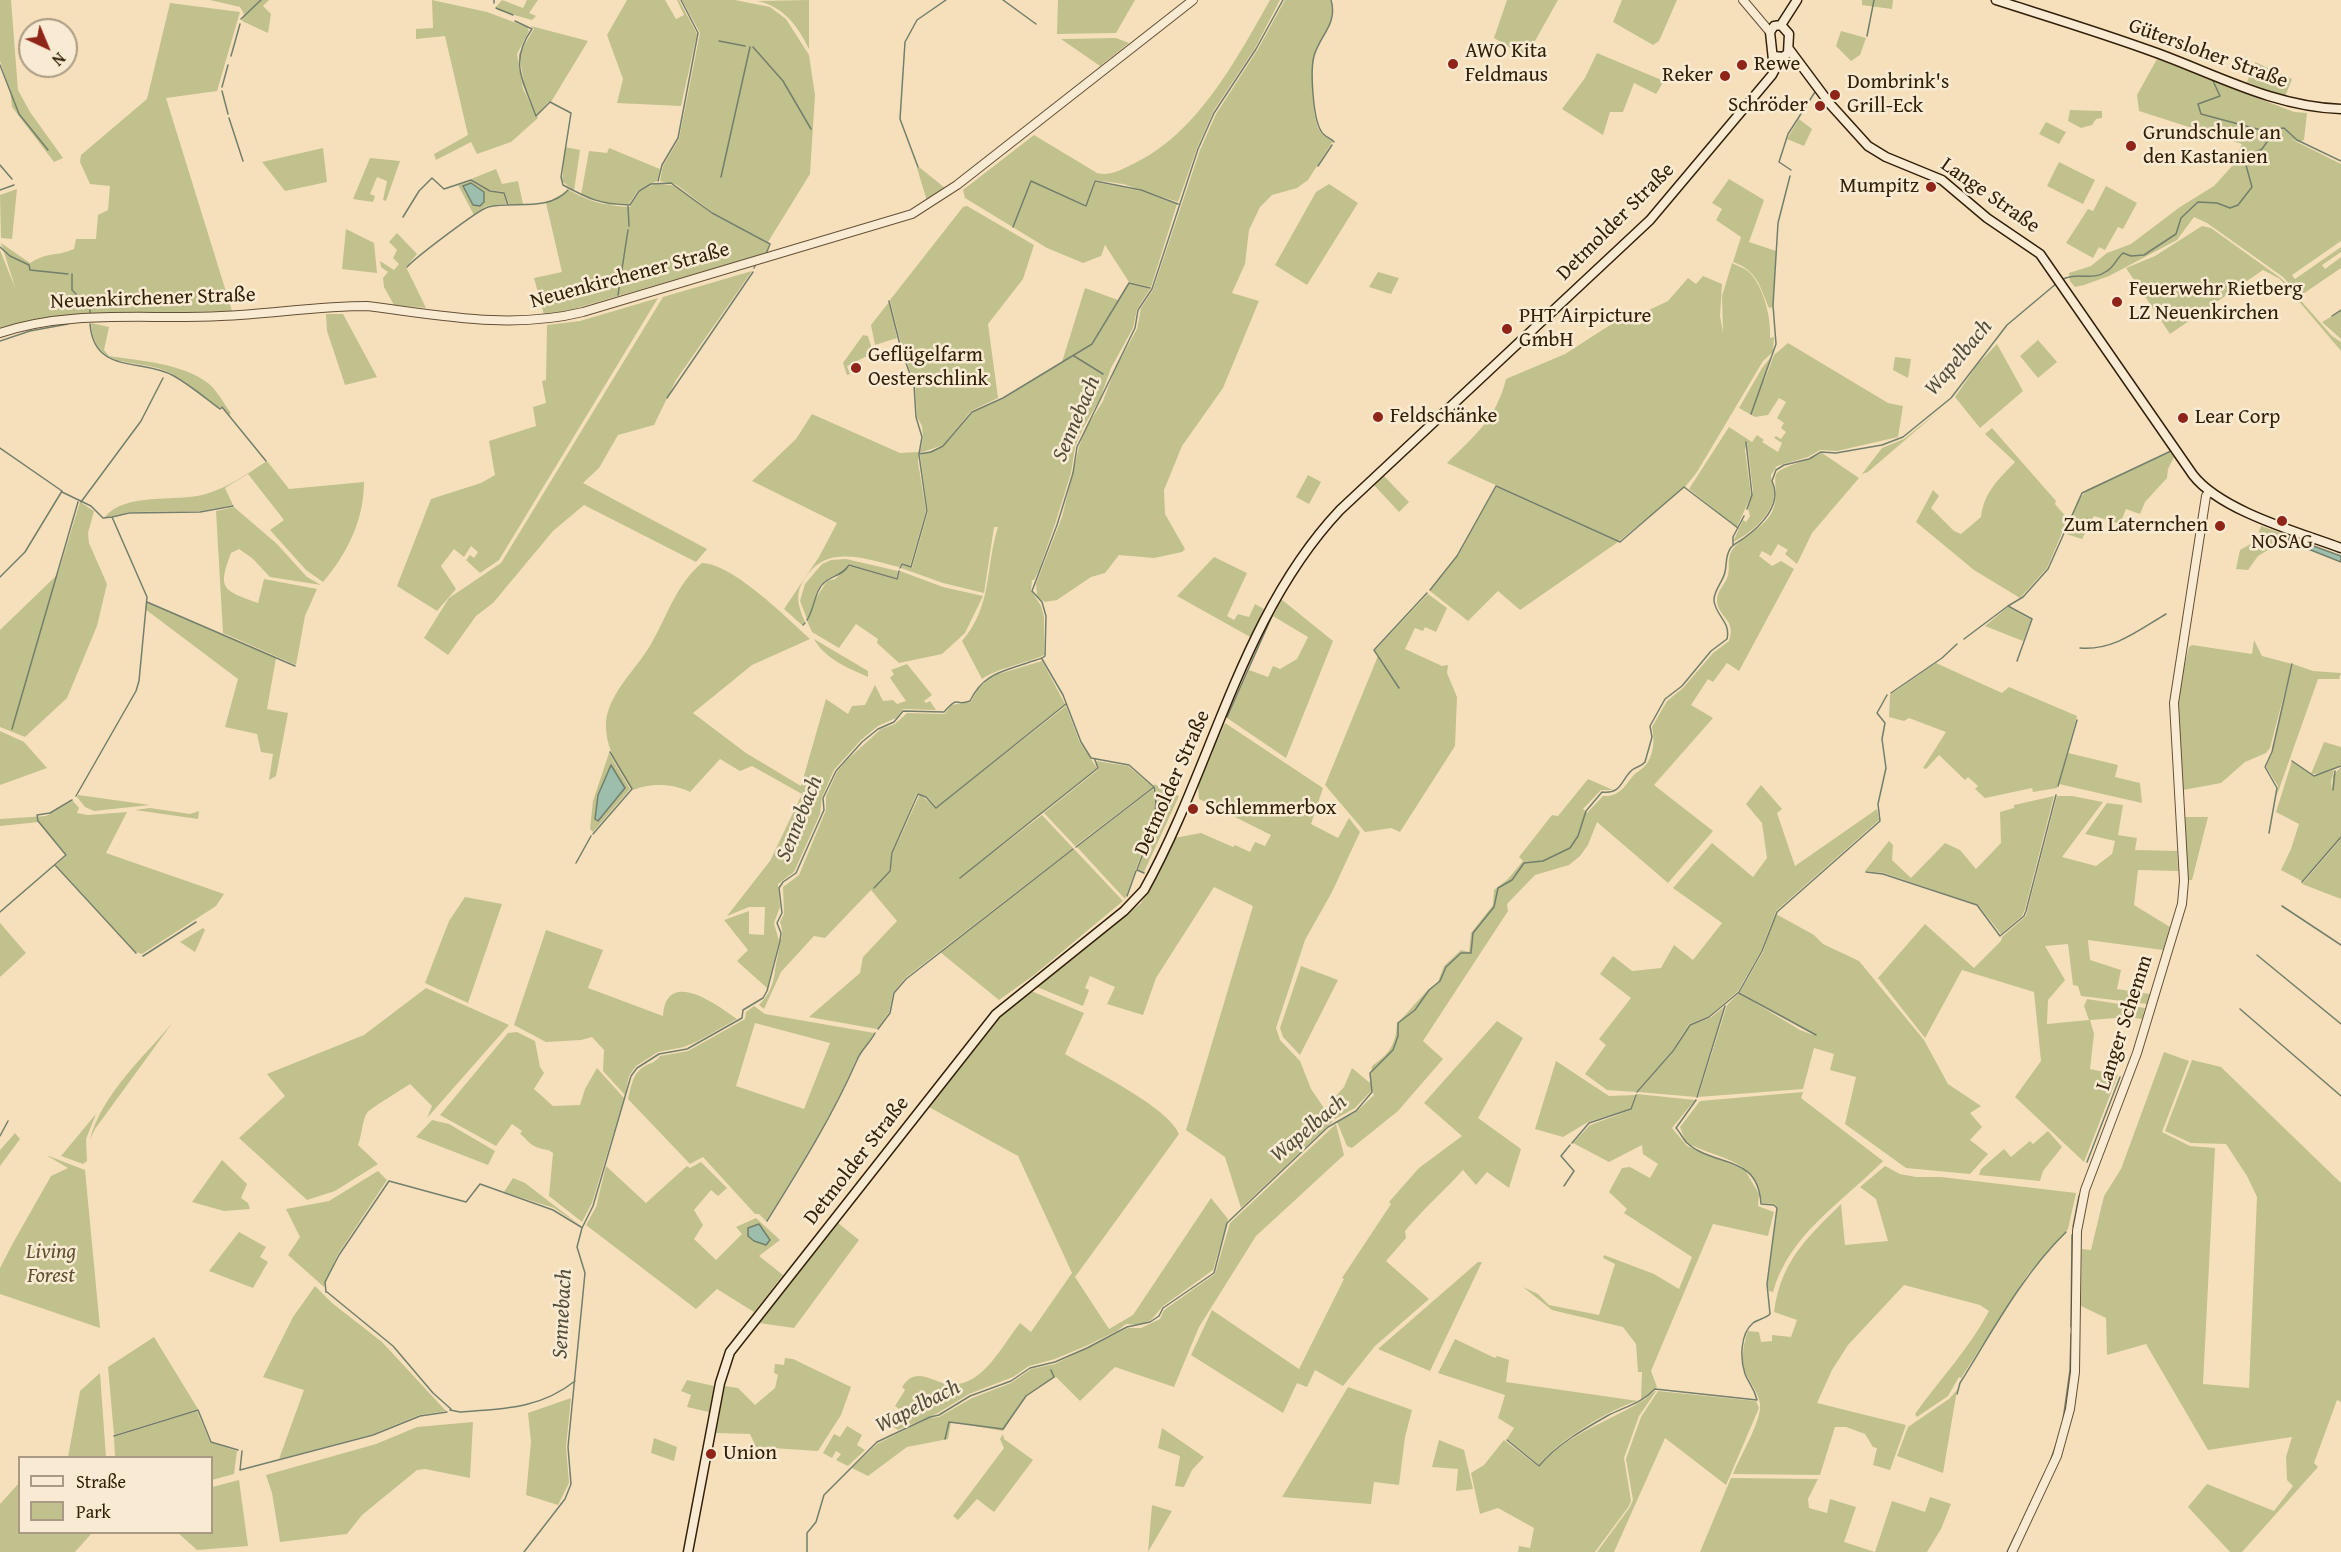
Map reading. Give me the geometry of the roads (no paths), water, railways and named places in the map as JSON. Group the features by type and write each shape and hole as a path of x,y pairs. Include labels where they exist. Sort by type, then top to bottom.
{"main road":[{"path":"1782,55 1771,49 1778,28 1797,0"},
{"name":"Gütersloher Straße","path":"1996,0 2153,52 2284,102 2307,108 2341,109"},
{"path":"1778,28 1782,55"},
{"name":"Lange Straße","path":"1782,55 1798,59 1830,104 1868,146 1886,158 1942,180 1987,218 2031,246 2056,274 2193,475 2209,492"},
{"name":"Detmolder Straße","path":"688,1552 720,1383 730,1353 996,1014 1124,911 1144,890 1270,608 1300,557 1340,510 1650,220 1773,72 1782,55"},
{"path":"2209,492 2235,506 2341,548"}],"street":[{"name":"Neuenkirchener Straße","path":"0,333 27,324 67,318 220,316 344,306 367,306 505,322 555,319 583,312 912,214 957,185 1193,0"},
{"path":"1743,0 1761,20 1778,28"},
{"name":"Langer Schemm","path":"2012,1552 2057,1455 2070,1409 2075,1372 2077,1231 2085,1190 2137,1053 2182,904 2184,880 2175,693 2204,504 2209,492"}],"waterway":[{"path":"241,19 261,0"},
{"path":"658,181 662,165 678,138 698,33 681,0"},
{"path":"918,167 900,119 905,42 917,20 946,0"},
{"path":"1003,0 1036,24"},
{"name":"Sennebach","path":"524,1552 565,1499 571,1484 568,1447 585,1273 577,1247 582,1228 593,1206 631,1076 637,1068 659,1054 687,1049 742,1018 743,1010 763,998 767,991 780,941 781,933 777,923 782,913 779,888 783,882 796,873 824,810 823,798 836,771 862,742 878,729 894,722 903,711 944,712 955,702 970,701 981,685 994,675 1045,656 1046,616 1042,602 1032,591 1057,525 1073,473 1077,447 1135,328 1138,310 1152,289 1198,149 1214,113 1256,49 1283,0"},
{"path":"1331,0 1332,16 1314,56 1312,83 1318,125 1322,133 1334,142"},
{"path":"1867,36 1874,0"},
{"path":"496,8 513,15"},
{"path":"515,21 532,29 521,52 520,63 523,82 536,116 550,102 571,113 561,177 563,185 595,200 630,205 639,191 651,184 671,183 712,213 770,244 766,254"},
{"path":"231,56 240,24"},
{"path":"719,41 745,46"},
{"path":"721,177 750,47"},
{"path":"753,47 783,81 811,129"},
{"path":"0,65 19,114 48,150"},
{"path":"222,87 228,65"},
{"path":"2213,81 2220,96 2198,104 2201,114 2272,133"},
{"path":"222,91 228,114"},
{"path":"1791,170 1779,162 1788,134 1815,92"},
{"path":"229,118 243,161"},
{"name":"Wapelbach","path":"2061,280 2073,276 2101,274 2112,267 2123,253 2131,256 2144,255 2176,234 2181,218 2198,202 2217,203 2230,208 2238,205 2252,187 2244,158 2262,149 2276,129 2284,128 2297,140 2341,161"},
{"path":"1318,166 1332,145"},
{"path":"0,165 12,179"},
{"path":"1751,414 1776,344 1773,305 1778,223 1790,176"},
{"path":"403,217 419,191 432,178 444,189 471,180 490,191 504,193 508,205"},
{"path":"1013,227 1031,181 1086,206 1095,181 1141,190 1178,204"},
{"path":"0,190 14,185"},
{"path":"407,267 447,234 488,207 551,201 568,190"},
{"path":"628,206 629,226"},
{"path":"618,295 628,230"},
{"path":"0,247 10,256 29,265 30,270 68,274"},
{"path":"667,398 753,272"},
{"path":"72,274 72,290 90,308 90,313"},
{"path":"889,301 901,349 914,385 916,417 922,437 919,454 931,452 943,446 972,412 1003,398 1092,344 1129,283 1150,288"},
{"name":"Wapelbach","path":"807,1552 807,1533 816,1522 824,1495 877,1442 939,1415 970,1396 1011,1381 1030,1368 1055,1362 1127,1327 1150,1322 1159,1316 1163,1308 1214,1273 1227,1223 1328,1127 1356,1111 1372,1092 1370,1073 1393,1050 1398,1036 1398,1023 1415,1010 1429,990 1440,981 1446,967 1461,953 1471,953 1473,933 1494,907 1498,888 1512,880 1524,863 1543,861 1570,848 1578,836 1586,811 1602,792 1617,789 1632,770 1645,762 1652,737 1650,726 1665,699 1682,686 1711,651 1727,639 1727,628 1715,606 1715,594 1724,576 1730,549 1769,514 1775,498 1772,481 1776,470 1784,465 1809,459 1821,452 1836,453 1882,445 1903,437 1951,398 2007,325 2057,283"},
{"path":"2332,316 2341,310"},
{"path":"0,341 30,331 68,324"},
{"path":"90,324 93,340 100,351 110,358 174,376 220,409 222,407 266,461"},
{"path":"1074,356 1103,374"},
{"path":"81,502 141,421 163,378"},
{"path":"1746,442 1752,495 1747,509"},
{"path":"0,448 62,491 25,552 0,577"},
{"path":"2017,661 2032,619 2008,606 2023,597 2048,569 2082,493 2171,451"},
{"path":"900,568 902,564 911,567 927,511 919,455"},
{"path":"1430,590 1457,556 1496,486 1620,542 1684,487 1738,528"},
{"path":"62,492 91,506 103,518 112,517 147,597 139,681 136,691 76,796"},
{"path":"12,729 78,502"},
{"path":"112,517 129,513 200,512 233,506"},
{"path":"1733,545 1733,537 1744,516"},
{"path":"807,620 822,585 844,571 849,565 897,579 899,571"},
{"path":"1399,688 1374,650 1427,593"},
{"path":"147,602 295,666"},
{"path":"1964,639 2008,606"},
{"path":"2080,648 2115,643 2166,614"},
{"path":"1227,717 1272,616"},
{"path":"1891,693 1942,658 1957,644"},
{"path":"1042,659 1063,695 1081,742 1091,758 1129,765 1154,787 1076,847"},
{"path":"2269,833 2277,788 2265,767 2272,752 2292,664"},
{"path":"1637,1092 1673,1051 1690,1025 1709,1017 1739,992 1762,951 1777,912 1880,821 1878,804 1886,768 1882,739 1885,723 1877,713 1887,695"},
{"path":"874,888 890,871 892,853 918,794 926,797 936,808 1066,704"},
{"path":"2058,786 2077,720"},
{"path":"1212,751 1223,724"},
{"path":"593,834 632,789 610,752"},
{"path":"960,878 1098,768 1095,760"},
{"path":"2292,761 2314,776 2341,766"},
{"path":"2333,790 2335,771"},
{"path":"1144,873 1137,870 1154,819 1156,808 1154,787"},
{"path":"1866,872 1883,874 1977,905 2000,936 2024,916 2026,911 2056,795"},
{"path":"0,912 66,855 38,821 37,815 50,813 72,800"},
{"path":"576,863 591,836"},
{"path":"2302,882 2341,837"},
{"path":"878,1029 890,1013 894,993 906,979 1073,849"},
{"path":"55,865 136,953"},
{"path":"1127,896 1136,871"},
{"path":"2282,906 2341,945"},
{"path":"143,956 196,922"},
{"path":"2257,955 2341,1024"},
{"path":"1739,993 1816,1035"},
{"path":"1697,1097 1725,1006"},
{"path":"2240,1009 2341,1096"},
{"path":"767,1221 826,1122 859,1056 875,1033"},
{"path":"2087,1162 2120,1077"},
{"path":"1572,1143 1589,1123 1631,1109 1636,1095"},
{"path":"1507,1440 1539,1466 1554,1451 1589,1426 1639,1401 1655,1389 1757,1400 1745,1374 1742,1347 1749,1328 1770,1314 1767,1284 1777,1208 1774,1205 1761,1204 1758,1188 1752,1176 1744,1169 1698,1151 1684,1140 1676,1128 1696,1100"},
{"path":"0,1136 8,1121"},
{"path":"1564,1186 1574,1171 1561,1156 1570,1145"},
{"path":"326,1292 325,1282 339,1255 389,1181 466,1202 480,1184 553,1210 581,1227"},
{"path":"2073,1227 2079,1196"},
{"path":"1957,1394 1960,1383 2009,1304 2035,1267 2066,1232"},
{"path":"2071,1327 2072,1235"},
{"path":"2080,1249 2080,1262"},
{"path":"327,1292 393,1346 433,1393 451,1409"},
{"path":"2063,1420 2070,1370 2071,1334"},
{"path":"2079,1349 2079,1362"},
{"path":"945,1439 949,1422 1003,1429 1026,1396 1054,1377 1051,1370"},
{"path":"2077,1386 2078,1376"},
{"path":"450,1410 460,1412 521,1406 548,1397 575,1381"},
{"path":"114,1436 198,1410 211,1442 238,1450"},
{"path":"242,1451 240,1470 373,1435 420,1416 447,1412"},
{"path":"2048,1467 2057,1442"},
{"path":"2020,1525 2045,1472"},
{"path":"2007,1552 2016,1533"}],"place":[{"name":"AWO Kita Feldmaus","path":"1453,64"},
{"name":"Rewe","path":"1742,65"},
{"name":"Reker","path":"1725,76"},
{"name":"Dombrink's Grill-Eck","path":"1835,95"},
{"name":"Schröder","path":"1820,106"},
{"name":"Grundschule an den Kastanien","path":"2131,146"},
{"name":"Mumpitz","path":"1931,187"},
{"name":"Feuerwehr Rietberg LZ Neuenkirchen","path":"2117,302"},
{"name":"PHT Airpicture GmbH","path":"1507,329"},
{"name":"Geflügelfarm Oesterschlink","path":"856,368"},
{"name":"Feldschänke","path":"1378,417"},
{"name":"Lear Corp","path":"2183,418"},
{"name":"NOSAG","path":"2282,521"},
{"name":"Zum Laternchen","path":"2220,526"},
{"name":"Schlemmerbox","path":"1193,809"},
{"name":"Union","path":"711,1454"}],"park label":[{"name":"Living Forest","path":"51,1265"}]}
